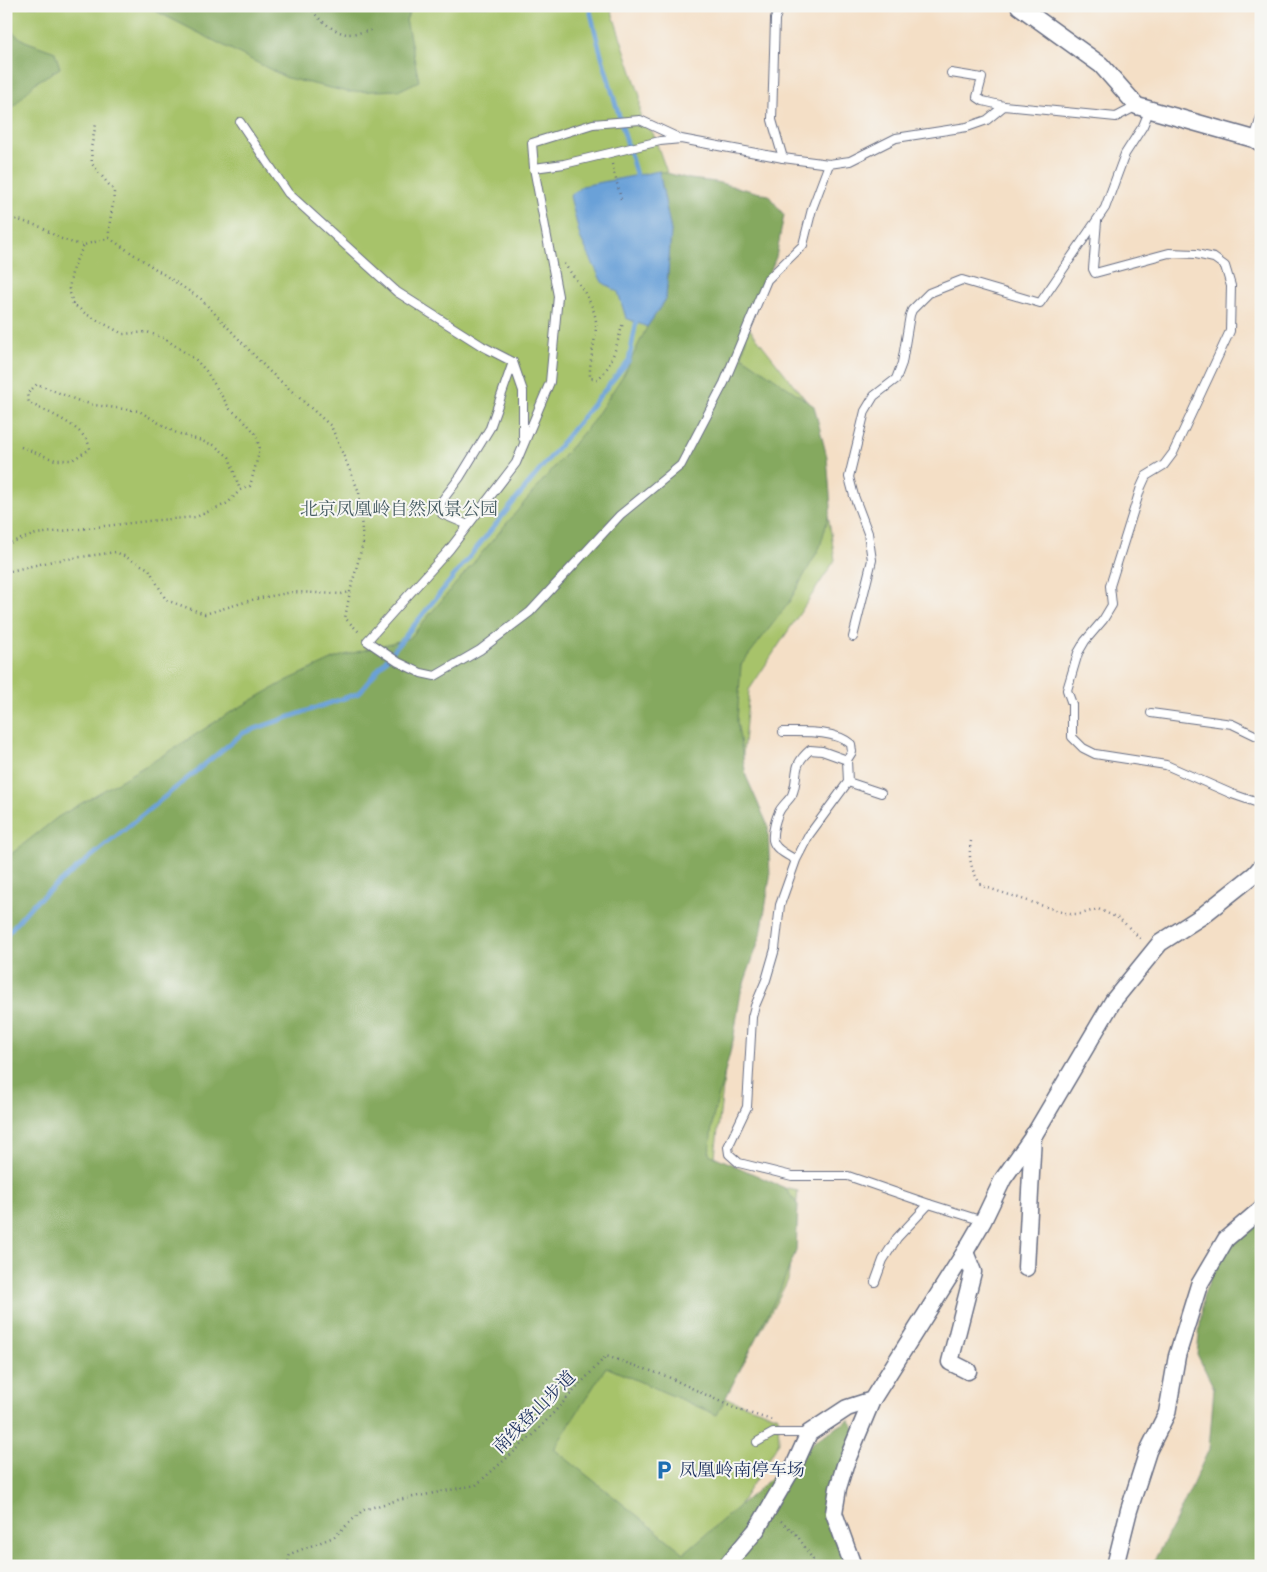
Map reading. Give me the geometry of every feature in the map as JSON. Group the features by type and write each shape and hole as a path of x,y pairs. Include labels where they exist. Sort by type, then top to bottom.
{"street":[{"path":"1019,6 1101,65 1143,107 1257,141"},
{"path":"853,1566 834,1513 838,1488 845,1465 872,1400 965,1252 983,1221 1003,1179 1034,1135 1113,1001 1160,942 1202,916 1255,874 1261,867"},
{"path":"1026,1268 1034,1135"},
{"path":"1116,1566 1129,1510 1148,1451 1167,1413 1177,1356 1199,1284 1226,1239 1261,1209"},
{"path":"965,1252 973,1272 950,1362 968,1371"},
{"path":"726,1566 756,1529 794,1464 809,1433 847,1408 872,1400"}],"lane":[{"path":"780,6 775,20 772,120 783,158"},
{"path":"853,637 872,560 868,533 849,477 865,411 874,396 896,379 902,363 912,310 929,293 962,280 1040,303 1105,208 1125,154 1143,126 1143,107 1116,117 1004,106 983,101 978,97 982,78 951,73"},
{"path":"534,168 564,164 660,141 681,140 829,164 850,161 896,138 967,126 987,120 1004,106"},
{"path":"1257,141 1261,117"},
{"path":"681,140 640,120 593,124 532,143 534,168 558,296 550,382 516,463 449,550 367,640 398,662 421,673 435,676 480,650 530,612 620,515 681,465 724,383 767,280 802,245 812,209 829,164"},
{"path":"240,122 288,192 397,292 482,346 513,362 523,391 524,428 522,448"},
{"path":"1097,221 1093,269 1095,273 1169,253 1196,254 1214,258 1225,266 1231,286 1230,331 1173,453 1164,465 1146,476 1141,487 1110,586 1112,605 1078,653 1066,690 1072,704 1072,737 1082,748 1096,754 1166,765 1232,794 1261,804"},
{"path":"468,525 442,514 441,502 460,477 490,428 513,362"},
{"path":"1151,713 1232,724 1261,738"},
{"path":"783,732 833,735 851,744 852,752 847,760 848,782 808,835 796,860 780,904 775,949 752,1017 747,1107 728,1147 729,1154 740,1162 792,1176 848,1176 983,1221"},
{"path":"796,860 778,848 773,840 779,812 792,795 796,768 801,757 810,750 822,751 847,760"},
{"path":"848,782 881,793"},
{"path":"875,1282 883,1260 897,1238 929,1204"},
{"path":"758,1442 773,1433 809,1433"}],"path":[{"path":"311,6 312,12 324,23 346,34 374,30"},
{"path":"96,124 91,148 92,164 114,191 114,204 108,230 109,238"},
{"path":"610,153 621,199"},
{"path":"6,216 41,227 59,238 73,243 84,245 109,238 201,299 268,370 331,426 359,492 363,543 344,618 367,640"},
{"path":"6,544 36,534 196,517 228,503 240,490 250,486 255,472 260,449 255,433 243,419 230,409 206,371 196,360 164,338 147,332 123,334 86,314 74,304 69,289 72,267 84,245"},
{"path":"549,249 575,278 591,305 597,324 589,367 590,378 597,379 601,377 611,360 623,323"},
{"path":"21,447 55,460 72,460 90,449 89,442 78,431 60,418 29,403 27,394 36,384 79,401 139,411 174,432 214,445 229,457 240,490"},
{"path":"6,572 53,561 116,552 149,570 166,600 205,614 255,598 293,592 341,594 350,592"},
{"path":"971,841 969,856 974,874 982,886 1068,914 1081,914 1098,909 1120,919 1153,951"},
{"name":"南线登山步道","path":"287,1566 290,1554 334,1537 362,1510 398,1500 476,1485 533,1435 606,1356 666,1376 736,1409 782,1423"},
{"path":"767,1511 797,1535 817,1566"}],"green space":[{"name":"北京凤凰岭自然风景公园","path":"6,6 610,6 640,96 640,120 653,133 675,195 749,328 812,408 835,560 749,690 737,817 728,1045 713,1173 798,1191 788,1280 725,1398 778,1416 779,1442 701,1566 6,1566"},
{"path":"146,6 413,6 406,20 419,81 400,90 348,92 287,78"},
{"path":"6,28 25,41 55,52 60,68 35,83 6,115"},
{"name":"北京凤凰岭自然风景公园","path":"659,171 690,179 716,182 768,195 784,215 776,257 750,322 742,356 814,406 827,457 831,507 820,547 788,604 741,665 737,721 746,776 768,826 770,878 761,935 741,992 733,1041 713,1118 709,1154 785,1188 798,1205 796,1251 780,1290 717,1415 606,1367 554,1449 684,1553 816,1440 849,1420 856,1429 832,1512 848,1566 6,1566 6,858 58,817 164,755 226,715 286,681 338,657 410,638 593,421 624,374 647,327 666,299 671,231"},
{"path":"1261,1212 1261,1566 1151,1566 1176,1520 1209,1449 1214,1388 1197,1354 1203,1297 1219,1255"}],"water":[{"path":"659,171 671,231 666,299 647,327 626,318 618,292 602,282 580,237 570,196 582,186"}],"waterway":[{"path":"589,6 638,181"},
{"path":"6,935 33,904 243,733 359,693 629,360 637,318"}],"place":[{"name":"凤凰岭南停车场","path":"664,1470"}]}
